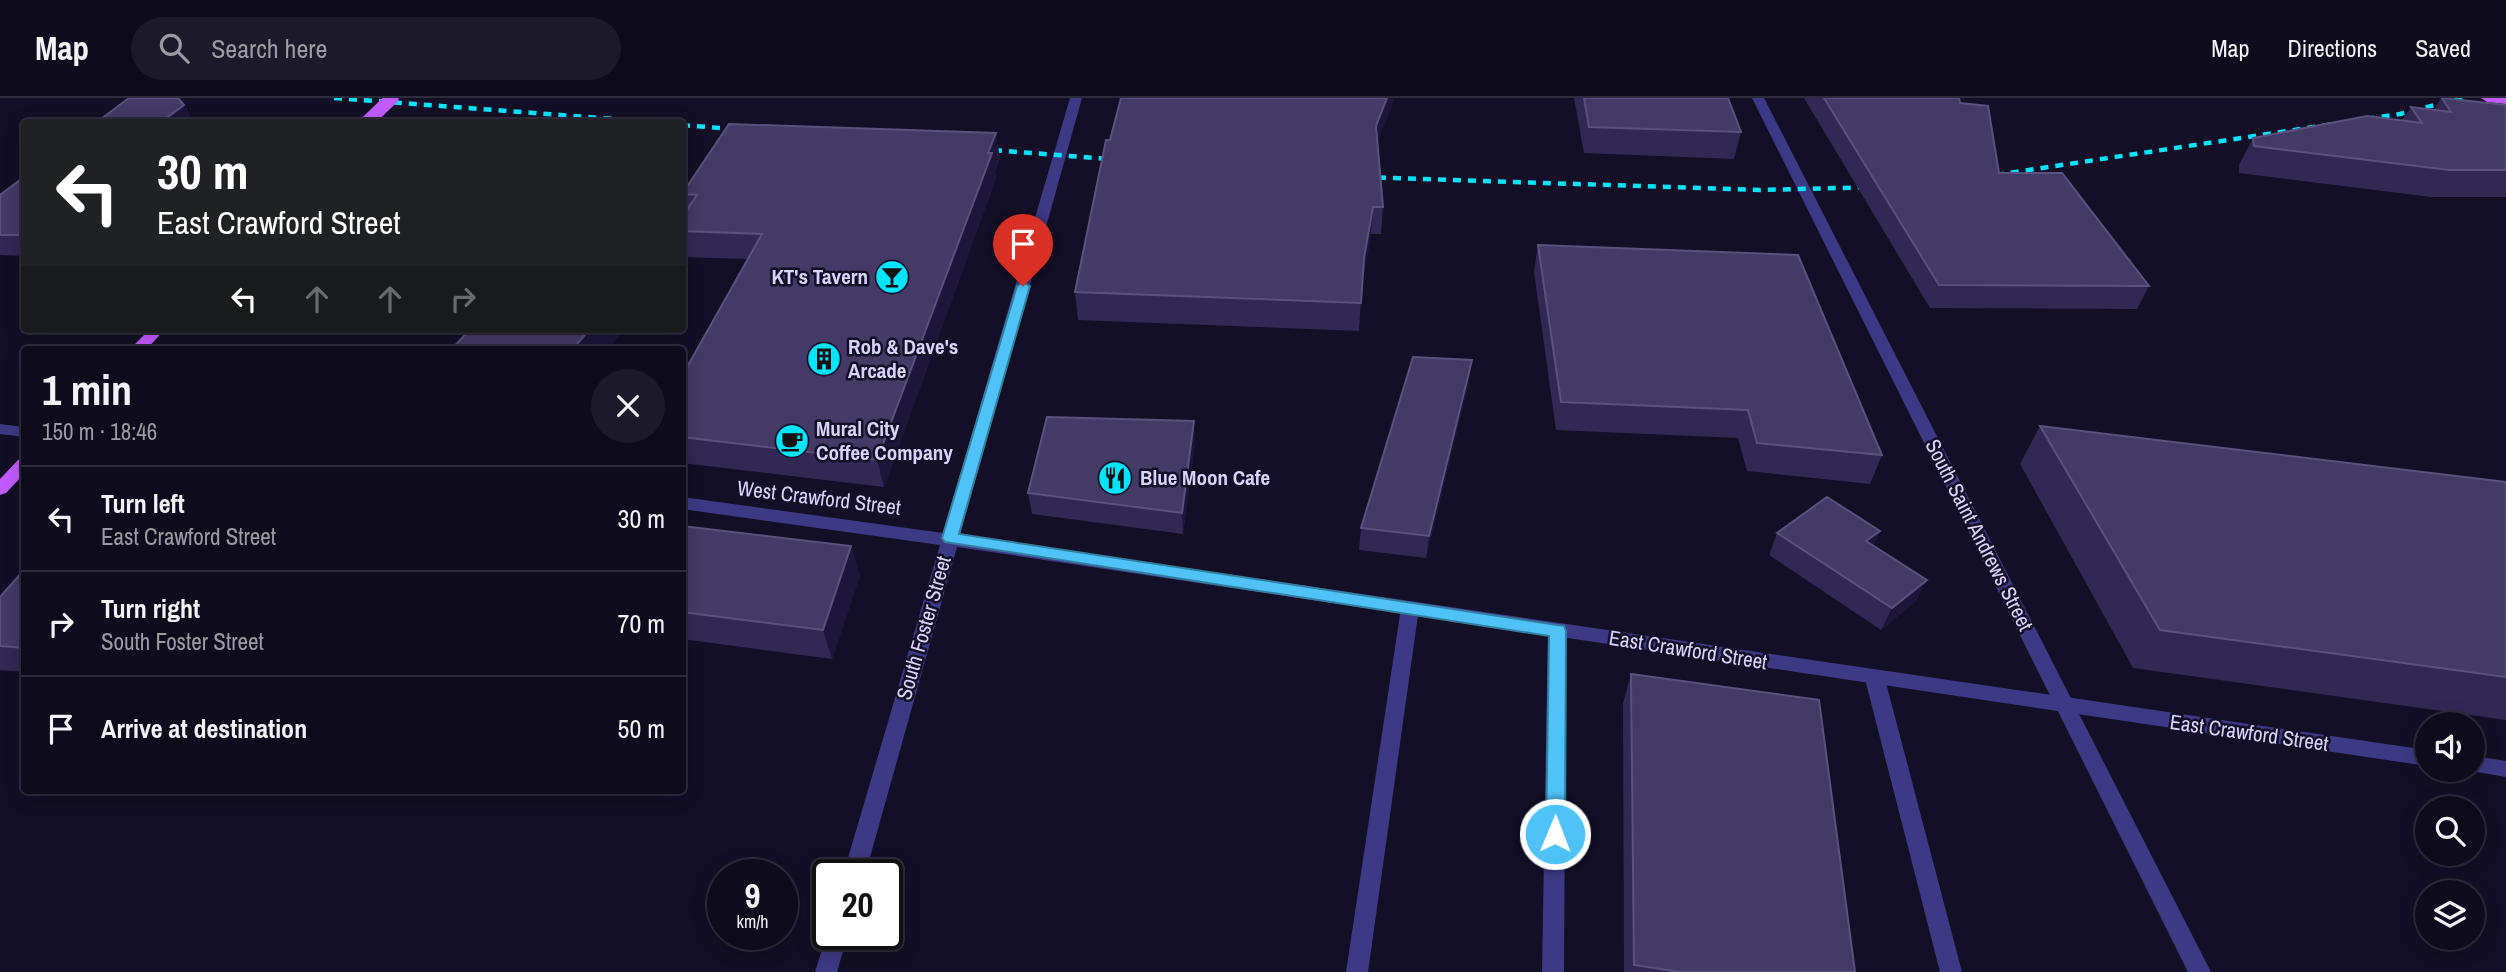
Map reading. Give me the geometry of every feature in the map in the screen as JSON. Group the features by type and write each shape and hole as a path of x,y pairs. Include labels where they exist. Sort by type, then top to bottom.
{"main road":[{"path":"370,119 392,98"},
{"path":"2487,98 2506,100"},
{"path":"141,346 154,333"},
{"path":"0,489 21,467"}],"street":[{"name":"South Foster Street","path":"859,859 1076,98"},
{"name":"South Saint Andrews Street","path":"1758,98 2200,972"},
{"path":"0,429 21,432"},
{"name":"West Crawford Street","path":"686,504 950,538"},
{"name":"East Crawford Street","path":"950,538 2068,708 2415,756"},
{"path":"1357,972 1410,608"},
{"path":"1553,972 1558,631"},
{"path":"1875,679 1951,972"},
{"path":"2485,766 2506,769"},
{"path":"826,972 832,950"}],"building":[{"path":"129,98 178,98 184,105 165,119 101,119"},
{"path":"1121,98 1387,98 1376,126 1383,207 1373,207 1364,258 1361,303 1075,292 1106,140 1110,140"},
{"path":"1584,98 1728,98 1741,132 1589,127"},
{"path":"1824,98 1959,98 1960,103 1988,106 1999,173 2062,173 2149,286 1939,285"},
{"path":"2442,98 2506,105 2506,170 2449,170 2254,146 2253,138 2367,116 2422,123 2411,107 2451,112"},
{"path":"729,124 996,133 988,153 992,153 877,460 686,437 686,369 762,234 686,231 686,211 697,195 686,194 686,188"},
{"path":"21,179 19,235 0,235 0,195"},
{"path":"1538,245 1798,255 1882,455 1757,443 1748,410 1561,402"},
{"path":"466,333 587,333 575,346 455,346"},
{"path":"1413,357 1472,360 1429,536 1361,528"},
{"name":"Blue Moon Cafe","path":"1047,417 1194,421 1182,513 1028,493"},
{"path":"2040,426 2506,482 2506,677 2160,630"},
{"path":"1827,497 1880,531 1866,541 1927,580 1892,608 1777,533"},
{"path":"686,526 851,546 823,630 686,613"},
{"path":"21,573 21,648 0,646 0,597"},
{"path":"1631,674 1819,700 1855,972 1680,972 1634,965"}],"railway":[{"path":"334,98 614,119"},
{"path":"1996,175 2400,114 2462,98"},
{"path":"686,125 745,130"},
{"path":"979,149 1122,160"},
{"path":"1363,177 1760,190 1877,187"}],"place":[{"name":"KT's Tavern","path":"892,277"},
{"name":"Rob & Dave's Arcade","path":"824,359"},
{"name":"Mural City Coffee Company","path":"792,441"},
{"name":"Blue Moon Cafe","path":"1115,478"}],"route":[{"path":"1023,286 950,538 1558,631 1555,834"}]}
